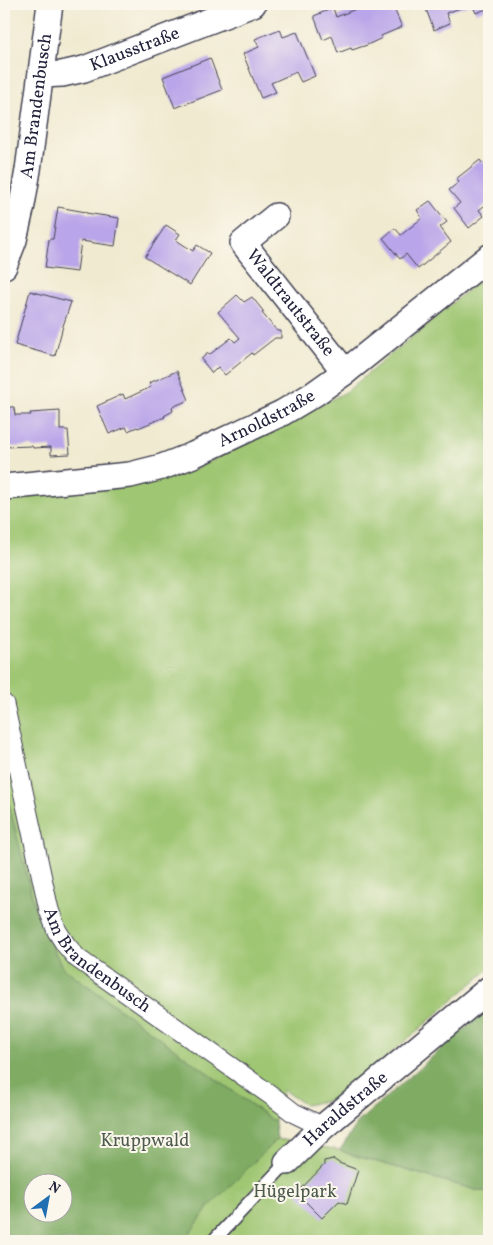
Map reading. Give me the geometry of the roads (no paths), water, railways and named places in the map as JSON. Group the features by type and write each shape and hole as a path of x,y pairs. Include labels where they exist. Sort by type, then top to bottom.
{"street":[{"name":"Am Brandenbusch","path":"4,266 14,240 22,205 50,4"},
{"name":"Klausstraße","path":"41,75 62,74 84,69 253,4"},
{"name":"Waldtrautstraße","path":"276,216 243,243 345,372"},
{"name":"Arnoldstraße","path":"4,487 130,475 162,467 282,413 314,394 345,372 489,258"},
{"name":"Am Brandenbusch","path":"4,704 49,910 57,931 66,945 77,958 294,1113 323,1126"},
{"name":"Haraldstraße","path":"287,1162 323,1126 489,989"}],"lane":[{"name":"Haraldstraße","path":"213,1241 287,1162"}],"park label":[{"name":"Kruppwald","path":"145,1141"},
{"name":"Hügelpark","path":"295,1192"}]}
